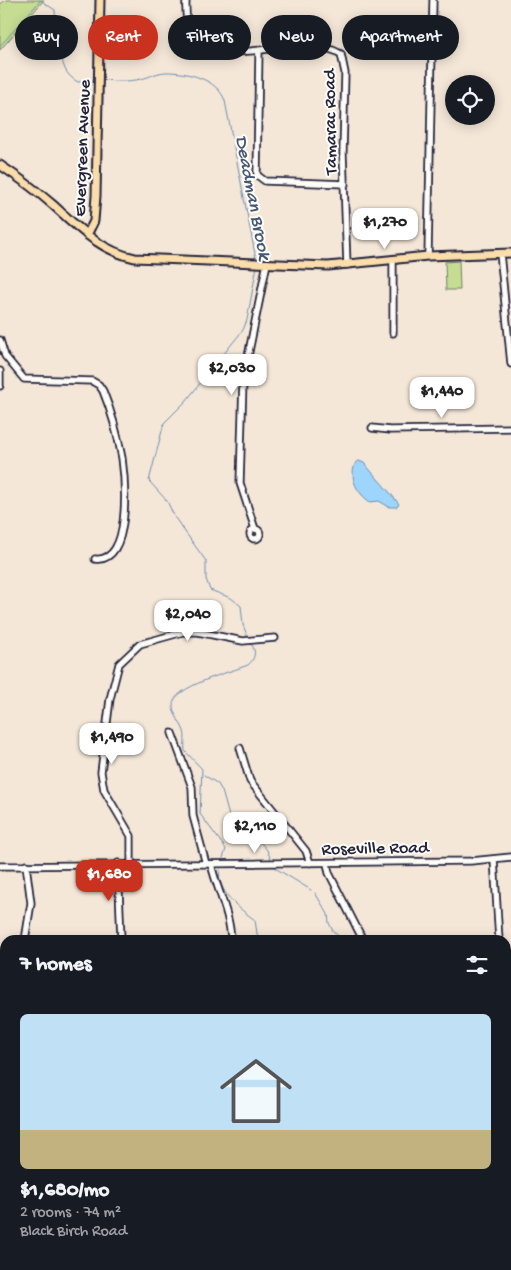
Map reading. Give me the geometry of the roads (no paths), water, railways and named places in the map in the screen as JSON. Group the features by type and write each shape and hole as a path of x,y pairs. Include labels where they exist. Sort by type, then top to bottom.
{"main road":[{"name":"Evergreen Avenue","path":"87,236 94,221 96,202 100,0"},
{"path":"0,164 36,190 87,236 110,250 140,259 347,265 428,256 511,252"}],"street":[{"name":"Tamarac Road","path":"186,0 186,22 190,34 194,41 202,46 224,52 259,50 292,45 318,46 341,54 345,73 343,152 347,265"},
{"path":"428,256 433,0"},
{"path":"259,50 257,175 265,181 345,184"},
{"path":"500,253 511,364"},
{"path":"392,260 394,333"},
{"path":"254,529 240,483 243,381 261,263"},
{"path":"0,340 5,356 24,379 92,381 99,384 103,391 122,458 125,500 118,543 108,556 96,559"},
{"path":"0,371 0,386"},
{"path":"372,428 390,430 511,428"},
{"path":"131,863 131,836 104,790 101,772 117,667 125,657 146,642 183,632 249,640 275,638"},
{"path":"172,733 192,787 192,816 218,891 228,911 230,935"},
{"path":"240,748 250,781 306,851 310,863"},
{"name":"Roseville Road","path":"0,866 118,863 209,864 471,861 511,857"},
{"path":"494,859 499,935"},
{"path":"118,863 121,935"},
{"path":"327,863 329,874 360,935"},
{"path":"26,865 31,903 26,935"}],"water":[{"path":"356,462 364,463 391,494 399,504 397,507 389,507 379,501 370,502 361,494 353,479"}],"waterway":[{"name":"Deadman Brook","path":"40,0 55,10 55,15"},
{"path":"0,46 40,1"},
{"name":"Deadman Brook","path":"62,60 67,73 78,82 94,81"},
{"name":"Deadman Brook","path":"102,80 132,81 160,73 175,72 201,78 216,87 225,101 256,259"},
{"name":"Deadman Brook","path":"248,638 243,625 241,606 231,598 210,590 206,579 206,561 175,518 167,501 149,481 164,423 186,401 243,330 247,320 257,266"},
{"name":"Deadman Brook","path":"223,858 226,849 200,814 202,769 185,751 185,733 174,712 173,706 175,699 181,692 204,681 248,665 254,655 254,649 251,644"},
{"path":"204,775 218,784 222,791 229,816 236,828 255,836 267,850 271,860"},
{"path":"275,868 311,890"},
{"name":"Deadman Brook","path":"220,870 219,878 225,892 236,905 255,920 257,935"},
{"path":"315,893 328,914 329,923 333,931 337,935"}]}
